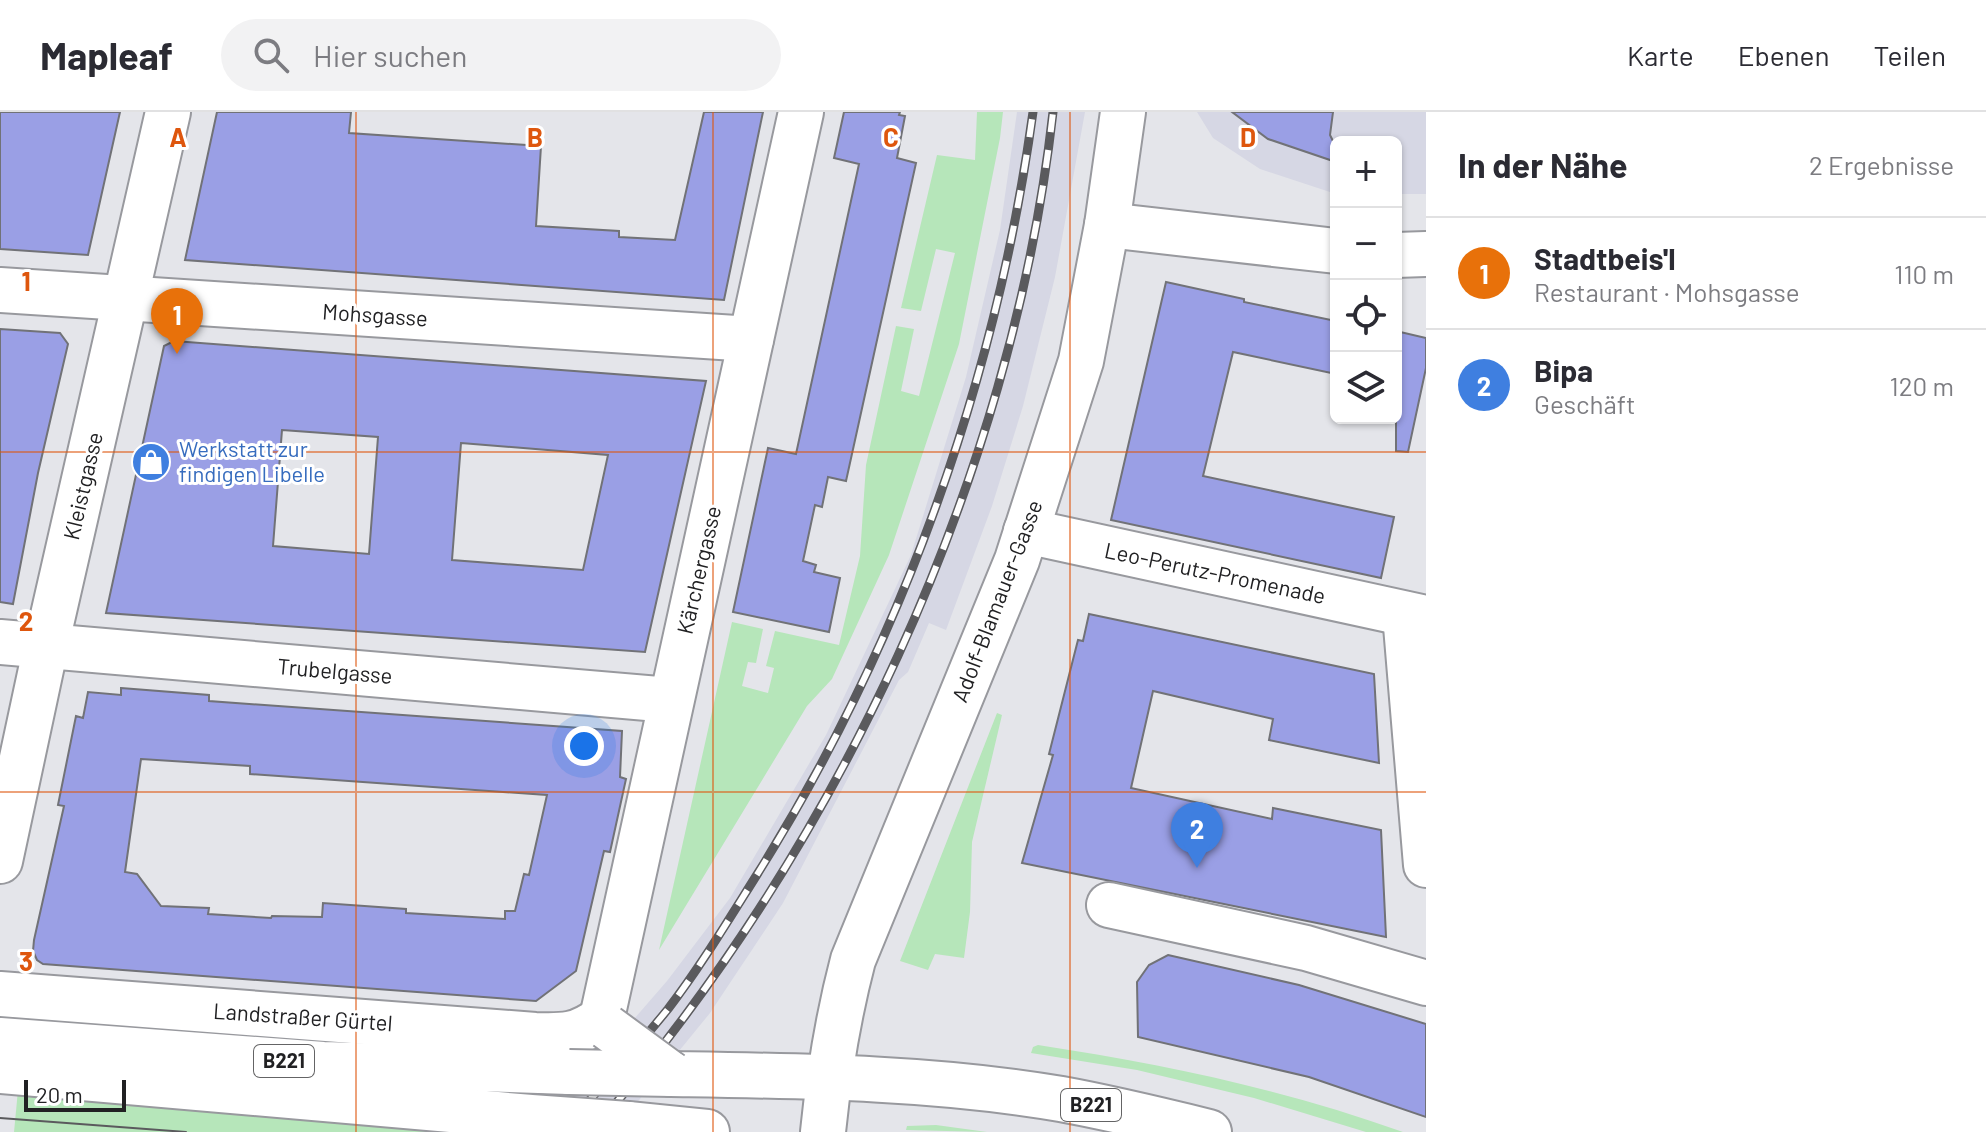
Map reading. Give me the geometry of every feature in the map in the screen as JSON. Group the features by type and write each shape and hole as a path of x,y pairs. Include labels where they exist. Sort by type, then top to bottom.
{"street":[{"name":"Kleistgasse","path":"0,861 168,112"},
{"name":"Kärchergasse","path":"605,1023 670,700 801,112"},
{"name":"Adolf-Blamauer-Gasse","path":"823,1132 828,1077 853,960 1017,560 1081,361 1107,225 1123,112"},
{"path":"1107,225 1330,250"},
{"path":"1402,255 1426,254"},
{"name":"Mohsgasse","path":"0,290 751,339"},
{"name":"Leo-Perutz-Promenade","path":"1026,531 1415,616"},
{"path":"1415,616 1426,865"},
{"name":"Trubelgasse","path":"0,642 670,700"},
{"path":"1109,905 1306,948 1426,983"},
{"name":"Landstraßer Gürtel","path":"0,994 535,1035 565,1036 605,1023"},
{"path":"605,1023 671,1074"},
{"name":"Landstraßer Gürtel","path":"0,1040 323,1064 473,1071 671,1074"},
{"name":"B221","path":"0,1071 707,1132"},
{"name":"B221","path":"671,1074 828,1077 971,1088 1060,1099 1209,1132"}],"shaded area":[{"path":"1017,112 1085,112 1055,277 1023,406 992,506 946,630 929,623 908,672 899,680 783,903 710,1013 613,1132 536,1132 667,981 730,898 826,735 911,555 966,377 1000,230"},
{"path":"1197,112 1426,112 1426,194 1402,194 1402,136 1330,136 1330,192 1260,169 1213,138"}],"green space":[{"path":"977,112 1003,112 1000,138 959,344 889,555 832,679 807,706 659,950 732,622 763,629 756,663 748,662 742,686 768,693 774,668 766,666 775,631 839,645 860,556 866,465 896,326 914,329 901,391 919,396 955,253 936,249 921,311 901,308 937,155 975,160"},
{"path":"997,713 1002,715 972,842 970,912 964,958 935,954 928,970 900,961"},
{"path":"1038,1045 1222,1080 1313,1103 1403,1132 1366,1132 1254,1098 1137,1070 1031,1053 1033,1047"},
{"path":"18,1090 329,1115 433,1132 14,1132"},
{"path":"936,1125 987,1132 906,1130 907,1126"}],"building":[{"path":"0,112 120,112 88,255 0,249"},
{"path":"217,112 351,112 349,133 541,146 536,226 619,231 619,237 675,240 704,112 763,112 724,300 185,260"},
{"path":"844,112 900,112 899,115 905,116 897,158 916,163 846,481 828,477 822,507 815,505 803,561 816,565 814,572 840,578 829,632 733,612 768,448 796,454 859,164 834,158"},
{"path":"1232,112 1333,112 1330,160 1268,139"},
{"path":"1166,282 1330,320 1330,373 1233,352 1203,476 1394,517 1381,578 1111,520"},
{"path":"0,329 60,333 68,344 38,473 13,604 0,602"},
{"path":"1402,332 1426,338 1426,368 1408,452 1396,451 1396,424 1402,424"},
{"path":"174,341 706,381 645,652 106,613 164,346","holes":["282,430 378,437 369,554 273,546","461,443 608,455 583,570 452,560"]},
{"path":"1089,614 1374,674 1379,763 1269,740 1273,719 1153,691 1131,788 1272,819 1273,808 1381,830 1386,937 1022,863 1053,755 1049,754 1078,640 1083,641"},
{"path":"121,688 209,695 209,701 622,731 620,777 626,779 610,852 604,851 576,971 536,1001 43,964 33,951 34,940 64,806 58,805 76,716 83,718 88,692 121,695","holes":["141,759 250,766 250,774 547,795 529,875 524,874 515,911 505,911 505,919 406,913 406,909 323,903 322,917 271,918 208,914 209,908 161,906 137,874 125,872"]},
{"path":"1168,955 1299,985 1426,1024 1426,1117 1309,1077 1138,1037 1137,982 1149,965"}],"tram line":[{"path":"0,1118 186,1132"}],"railway":[{"path":"561,1132 680,993 758,873 810,785 857,695 899,602 936,507 968,411 995,312 1033,112"},
{"path":"591,1132 679,1024 760,908 833,785 898,656 953,523 998,387 1031,250 1053,112"}],"place":[{"name":"Stadtbeis'l","path":"177,354"},
{"name":"Werkstatt zur findigen Libelle","path":"151,462"},
{"name":"Bipa","path":"1197,868"}]}
